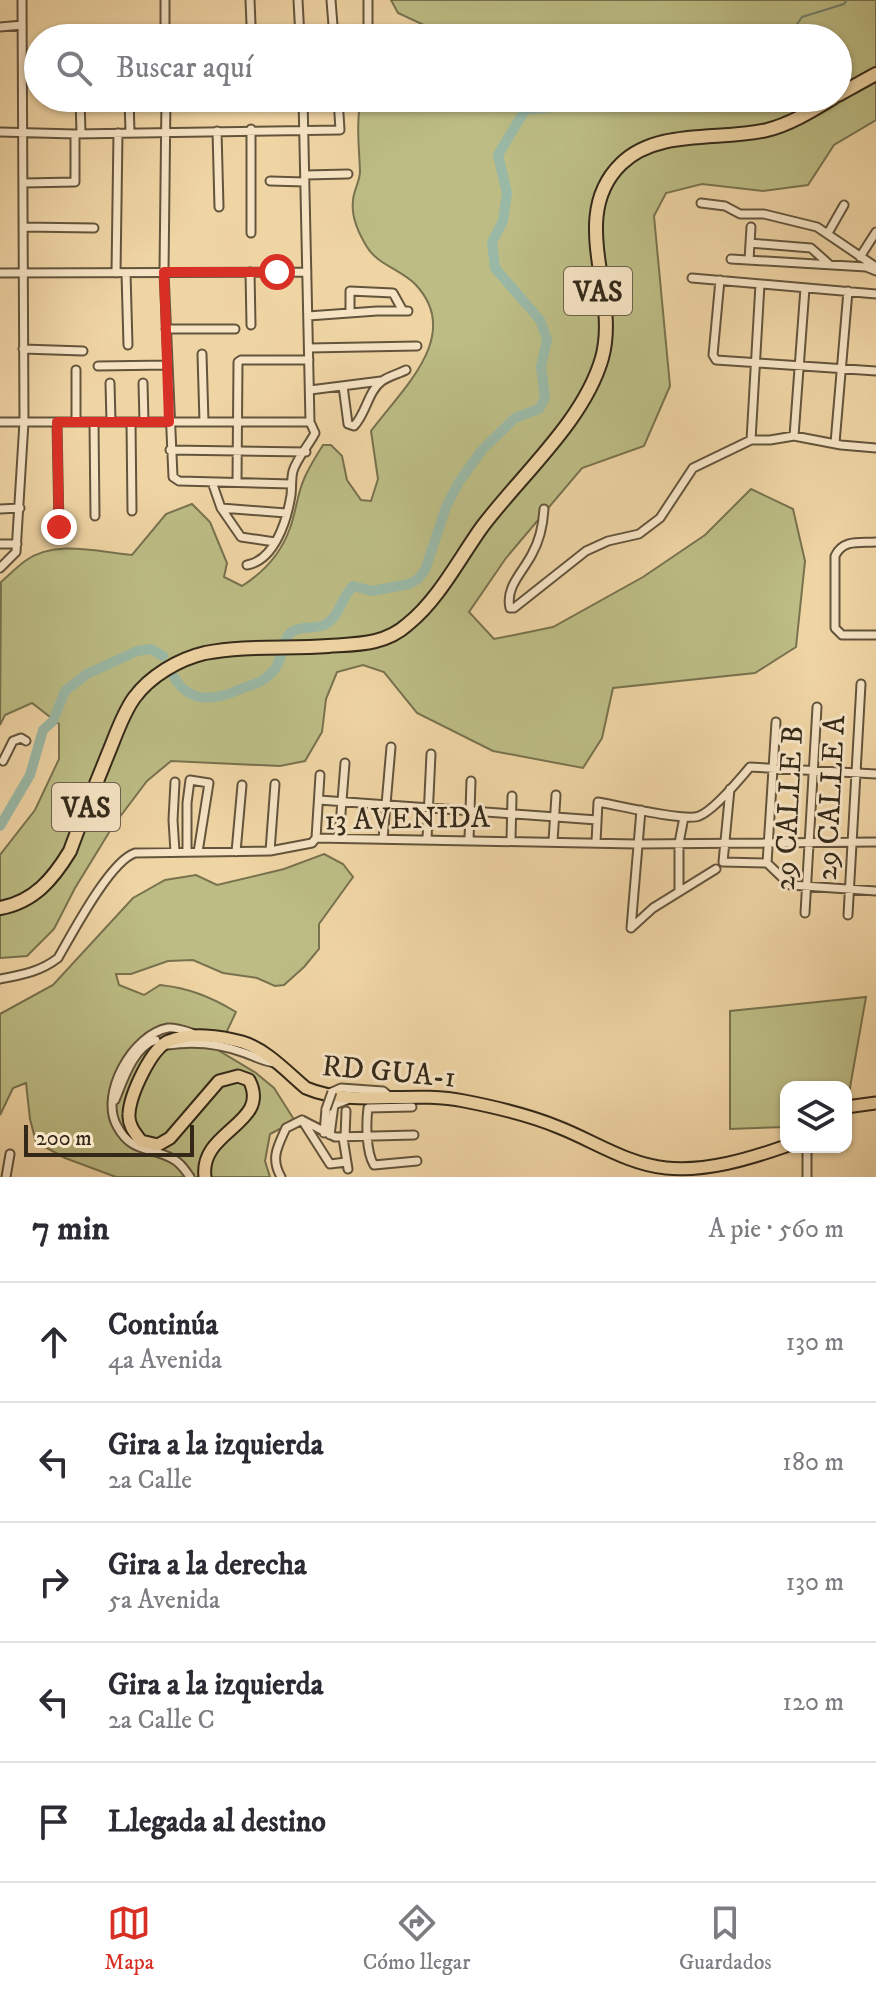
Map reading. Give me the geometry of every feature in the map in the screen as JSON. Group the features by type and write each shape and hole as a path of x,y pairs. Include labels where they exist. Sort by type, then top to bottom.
{"highway":[{"path":"852,79 876,66"},
{"name":"VAS","path":"852,87 876,74"},
{"name":"VAS","path":"770,126 794,112"},
{"name":"VAS","path":"0,900 13,899 31,889 58,859 115,718 131,692 148,679 187,656 272,645 359,641 381,633 404,618 434,588 491,505 568,410 592,369 599,342 601,307 588,219 592,194 608,167 628,150 660,137 770,126 801,112"},
{"name":"VAS","path":"0,908 14,906 34,895 70,851 121,721 148,679"}],"main road":[{"name":"RD GUA-1","path":"165,1039 204,1036 252,1045 306,1088 317,1092 361,1097 427,1096 463,1100 557,1126 614,1153 665,1168 700,1168 780,1148"},
{"path":"165,1039 131,1101 129,1121 141,1141 158,1145 170,1138 219,1081 238,1076 249,1080 252,1085 250,1110 208,1152 205,1177"},
{"path":"852,1106 876,1103"}],"street":[{"path":"0,568 10,560 17,544 24,422 22,0"},
{"path":"165,0 165,24"},
{"path":"250,0 251,24"},
{"path":"298,0 299,24"},
{"path":"331,0 333,24"},
{"path":"368,0 368,24"},
{"path":"0,27 22,25"},
{"path":"23,183 75,182 79,112"},
{"path":"129,112 130,132"},
{"path":"166,112 164,272 173,477 176,480 291,484"},
{"path":"247,565 259,562 280,534 294,468 315,433 310,422 303,112"},
{"path":"0,132 78,134 340,130 339,112"},
{"path":"251,129 251,233"},
{"path":"217,131 219,207"},
{"path":"116,273 118,133"},
{"path":"270,181 348,174"},
{"path":"701,203 725,206 740,214 774,216 817,227 876,269"},
{"path":"828,233 844,205"},
{"path":"23,227 94,228"},
{"path":"749,260 751,227"},
{"path":"860,257 876,232"},
{"path":"750,243 811,248 830,265"},
{"path":"731,259 876,269"},
{"path":"250,272 251,325"},
{"path":"0,273 307,272"},
{"path":"126,273 128,345"},
{"path":"692,278 876,294"},
{"path":"720,280 716,360 876,371"},
{"path":"751,440 760,284"},
{"path":"794,436 805,288"},
{"path":"308,316 405,311 393,293 350,291 350,312"},
{"path":"835,443 848,291"},
{"path":"166,329 235,329"},
{"path":"309,348 417,346"},
{"path":"23,349 83,351"},
{"path":"202,354 204,422"},
{"path":"237,482 238,362 309,360"},
{"path":"98,366 167,365"},
{"path":"76,370 76,422"},
{"path":"310,390 381,381 406,370"},
{"path":"343,386 348,424 354,426 381,381"},
{"path":"110,383 111,422"},
{"path":"143,383 144,422"},
{"path":"0,422 310,422"},
{"path":"57,422 59,527"},
{"path":"94,422 95,516"},
{"path":"131,422 132,511"},
{"path":"544,509 542,531 509,595 510,608 586,551 608,541 639,534 665,511 693,468 751,440 794,436 876,448"},
{"path":"170,450 306,452"},
{"path":"212,482 221,508 241,537 275,542"},
{"path":"0,509 20,508"},
{"path":"221,508 286,513"},
{"path":"876,542 848,543 839,547 835,556 835,628 842,635 876,635"},
{"path":"0,544 17,544"},
{"name":"29 CALLE A","path":"848,915 861,684"},
{"name":"29 CALLE B","path":"805,913 817,707"},
{"path":"767,863 776,722"},
{"path":"0,771 2,760 13,741 21,738 26,741"},
{"path":"383,839 391,747"},
{"path":"427,839 431,754"},
{"path":"339,838 345,763"},
{"path":"596,842 598,802 699,817 750,767 876,774"},
{"path":"316,838 320,775"},
{"path":"187,852 190,780 209,783 198,852"},
{"path":"469,840 471,781"},
{"path":"175,782 175,852"},
{"path":"270,851 275,784"},
{"path":"236,852 242,785"},
{"path":"730,789 723,862 767,863 790,885 876,891"},
{"path":"553,841 556,795"},
{"path":"511,840 512,796"},
{"path":"319,800 597,820"},
{"path":"641,810 631,928 653,908 716,869"},
{"path":"679,890 679,843 684,817"},
{"name":"13 AVENIDA","path":"0,979 47,967 58,958 81,918 125,856 135,853 270,851 312,843 316,838 636,844 876,842"},
{"path":"190,1177 172,1158 129,1143 115,1123 112,1106 115,1081 132,1053 165,1039 228,1047 266,1063 277,1063"},
{"path":"112,1106 131,1065 141,1050 156,1040"},
{"path":"327,1134 326,1109 332,1092 338,1088 383,1091 389,1096"},
{"path":"327,1134 334,1105 361,1097"},
{"path":"412,1107 368,1108 370,1162 374,1165 417,1161"},
{"path":"302,1120 330,1164 347,1166 344,1138 346,1111"},
{"path":"302,1120 327,1134 344,1138 414,1135"},
{"path":"281,1177 274,1164 275,1154 286,1128 302,1120"},
{"path":"807,1153 807,1177"},
{"path":"6,1177 10,1154"}],"green space":[{"path":"391,0 876,0 876,120 834,145 808,185 763,191 702,184 666,193 654,216 670,386 644,446 582,468 506,558 469,612 494,639 553,627 643,577 705,535 751,489 793,509 805,561 796,647 755,673 613,688 602,738 583,768 493,751 417,713 384,672 363,665 337,672 326,699 322,732 305,761 280,766 171,761 147,781 113,826 54,929 27,956 0,958 0,855 35,810 59,759 59,724 32,703 5,715 0,725 1,582 25,561 50,550 77,549 132,555 166,514 192,504 210,522 227,563 224,577 242,586 258,575 282,546 304,479 323,445 331,445 342,456 347,480 361,500 371,501 378,479 371,431 423,361 431,342 433,323 428,303 415,284 371,253 356,225 353,207 360,175 359,112 852,112 852,24 422,24 398,13"},
{"path":"324,854 343,864 353,877 319,924 319,949 284,985 275,986 257,978 223,973 193,960 168,961 131,974 116,974 119,985 144,995 160,985 171,986 200,994 236,1012 218,1050 274,1088 295,1121 270,1134 265,1161 270,1177 116,1177 65,1158 36,1142 26,1083 13,1088 0,1115 0,1014 53,985 133,898 165,880 196,875 217,885 284,869"},
{"path":"866,997 851,1081 780,1081 780,1127 730,1129 730,1011"}],"waterway":[{"path":"797,24 802,17 844,4 847,0"},
{"path":"174,677 187,692 194,695 211,698 229,694 267,677 280,660 289,634 297,629 329,622 353,586 372,591 409,584 418,579 425,570 446,507 459,482 482,450 515,418 539,409 545,398 541,367 547,339 540,320 495,268 492,242 503,221 507,193 498,155 524,112"},
{"path":"0,826 30,775 43,730 53,721 65,691 87,674 137,651 151,649 163,656"}],"route":[{"path":"59,527 57,422 169,422 164,272 277,272"}]}
